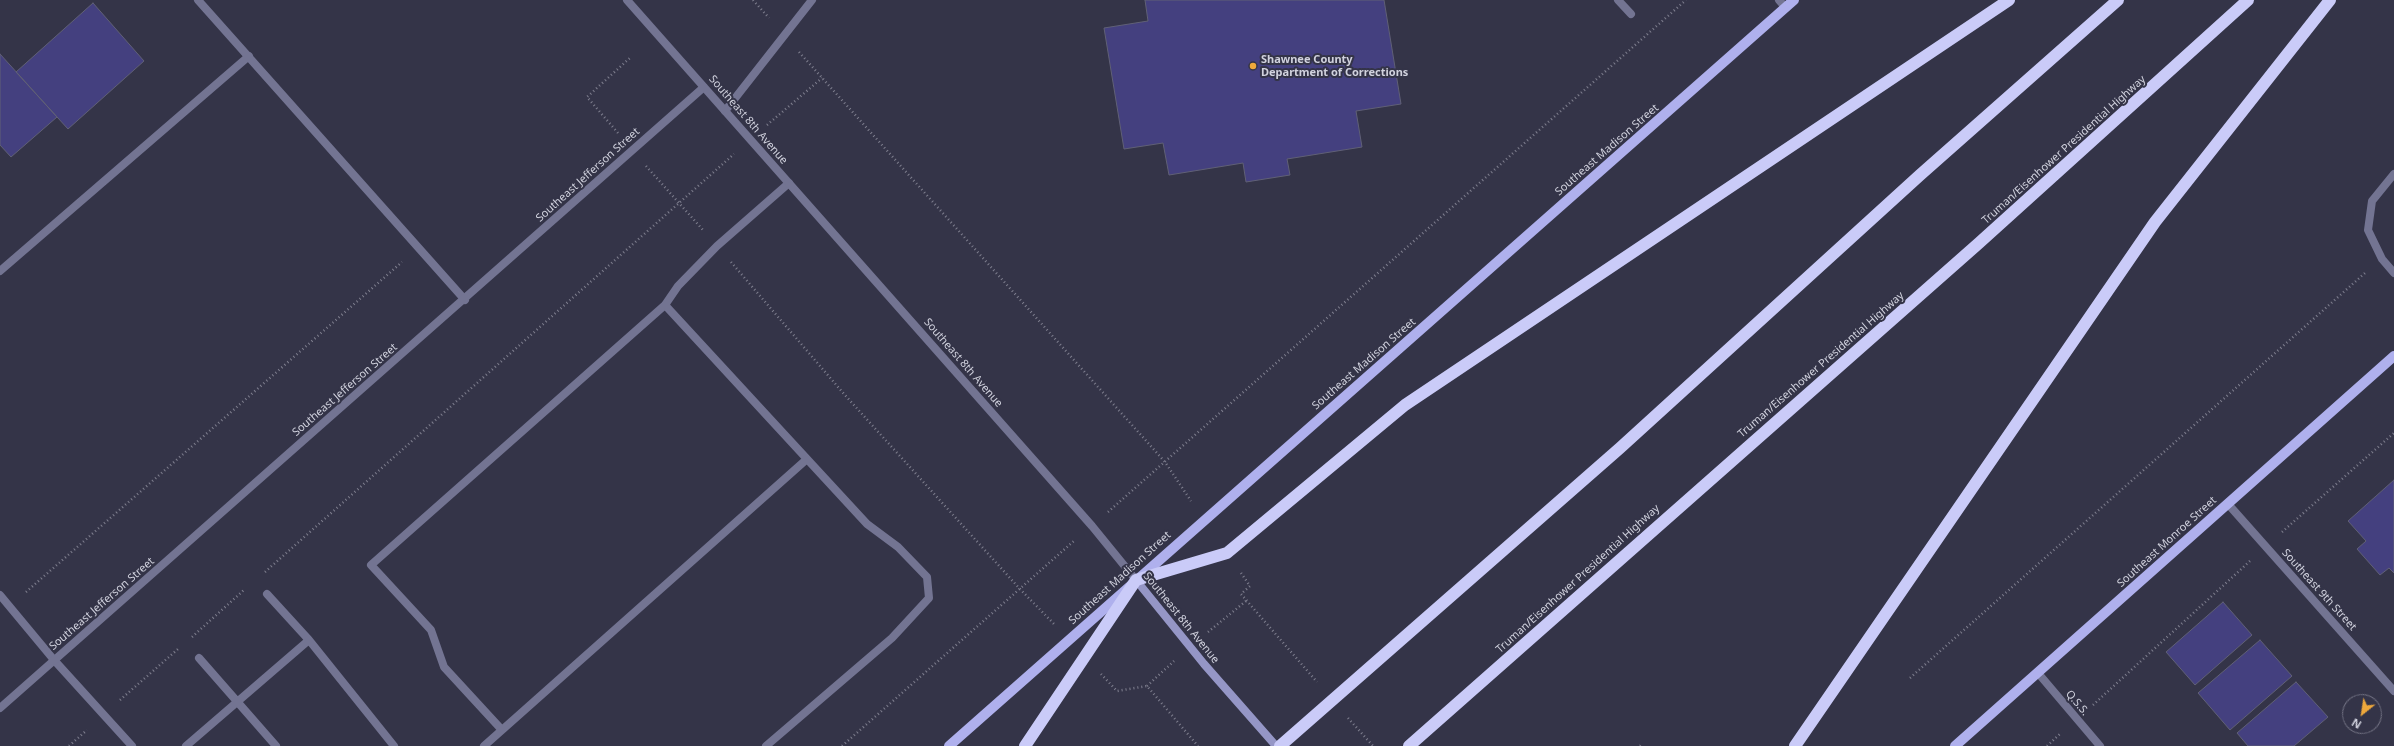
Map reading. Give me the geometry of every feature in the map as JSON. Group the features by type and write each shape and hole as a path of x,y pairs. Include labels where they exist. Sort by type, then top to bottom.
{"highway":[{"path":"1025,746 1136,580 1227,553 1405,405 2009,0"},
{"path":"1280,746 1620,448 1920,175 2118,0"},
{"name":"Truman/Eisenhower Presidential Highway","path":"1409,746 1979,243 2248,0"},
{"path":"1795,746 2155,222 2330,0"}],"main road":[{"name":"Southeast Madison Street","path":"948,746 1069,640 1782,4 1794,0"},
{"name":"Southeast Monroe Street","path":"1955,746 2394,356"},
{"name":"Southeast 8th Avenue","path":"1136,580 1204,664 1276,746"}],"street":[{"path":"198,0 465,300"},
{"name":"Southeast 8th Avenue","path":"627,0 1092,526 1136,580"},
{"path":"725,111 812,0"},
{"path":"1618,0 1631,14"},
{"path":"0,271 249,56"},
{"name":"Southeast Jefferson Street","path":"0,708 465,300 632,149 704,87"},
{"path":"2394,174 2372,201 2368,230 2382,259 2394,272"},
{"path":"502,730 444,666 431,630 371,565 665,305 678,286 718,246 789,183"},
{"path":"665,305 867,524 898,547 927,577 929,598 892,638 766,746"},
{"path":"484,746 808,459"},
{"name":"Southeast 9th Street","path":"2228,504 2394,691"},
{"path":"267,594 309,640 394,746"},
{"path":"0,595 54,660 132,746"},
{"path":"186,746 309,640"},
{"path":"199,658 276,746"},
{"name":"Q.S.S.","path":"2038,673 2100,746"}],"path":[{"path":"753,0 1165,462"},
{"path":"842,746 1686,0"},
{"path":"631,57 587,97 718,246 844,394 1019,588 1069,640"},
{"path":"264,573 750,140 822,78"},
{"path":"1910,678 2382,259"},
{"path":"10,606 402,262"},
{"path":"2047,746 2394,433"},
{"path":"1250,586 1241,594 1263,620"},
{"path":"187,641 246,588"},
{"path":"69,746 181,646"},
{"path":"1085,657 1117,691 1147,686 1198,746"}],"building":[{"name":"Shawnee County Department of Corrections","path":"1145,0 1384,0 1401,104 1356,111 1362,147 1287,159 1290,175 1246,182 1243,163 1169,175 1163,143 1124,149 1104,28 1148,21"},
{"path":"93,3 144,61 68,129 16,72"},
{"path":"0,54 57,117 11,157 0,145"},
{"path":"2394,480 2394,573 2389,568 2380,575 2357,549 2366,541 2348,521"},
{"path":"2223,602 2252,635 2195,685 2166,652"},
{"path":"2260,640 2292,676 2230,730 2198,693"},
{"path":"2296,682 2328,717 2294,746 2248,746 2237,733"}],"place":[{"name":"Shawnee County Department of Corrections","path":"1253,66"}]}
